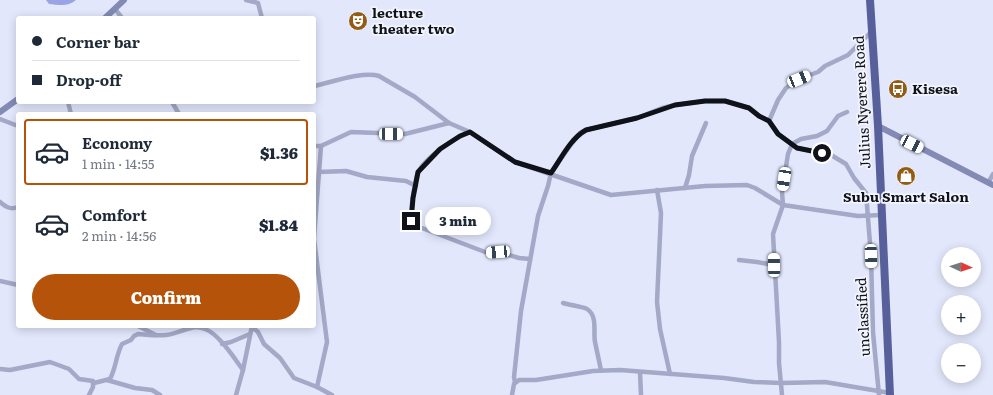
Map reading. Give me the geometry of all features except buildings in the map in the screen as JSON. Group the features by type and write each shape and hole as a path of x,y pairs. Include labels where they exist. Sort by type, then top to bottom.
{"highway":[{"name":"Julius Nyerere Road","path":"870,0 878,126 890,394"}],"street":[{"path":"107,16 124,0"},
{"path":"246,0 257,1 261,16"},
{"path":"115,9 120,16"},
{"path":"769,121 778,100 786,88 799,79 818,72 825,66 848,55 871,32"},
{"path":"316,86 355,76 374,74 389,81 449,122 470,132 515,162 551,173 611,195 657,190 747,185 784,205 834,213 868,216 881,214"},
{"path":"0,112 16,100"},
{"name":"unclassified","path":"551,173 572,143 586,130 637,118 675,105 705,101 725,101 749,108 759,116 769,121 778,134 797,148 831,155 846,164 854,178 866,192 871,256 873,332 878,393"},
{"path":"782,395 779,363 773,234 780,212 784,205 782,192 788,154 792,144 801,139 817,136 827,131 838,116 847,112"},
{"path":"0,119 16,125"},
{"path":"316,146 321,146 351,132 404,134 449,122"},
{"path":"685,188 692,156 706,123"},
{"path":"878,126 990,184 993,174"},
{"path":"470,132 460,136 440,149 418,172 411,221 414,225 485,252 502,253 519,258 530,259"},
{"path":"316,212 321,146"},
{"path":"319,172 346,172 367,177 390,178 406,181 416,186"},
{"path":"512,395 515,382 514,377 522,311 530,259 538,216 551,173"},
{"path":"657,190 661,213 657,302 660,329 670,374"},
{"path":"0,202 11,209 16,208"},
{"path":"739,260 774,265"},
{"path":"316,263 327,342 317,387"},
{"path":"0,281 16,285"},
{"path":"563,303 585,308 591,312 595,323 595,339 601,370"},
{"path":"142,328 156,335"},
{"path":"108,380 113,373 122,344 131,340 134,336 138,334 167,335 181,330 195,328"},
{"path":"204,328 215,336 243,370"},
{"path":"236,395 252,328"},
{"path":"253,328 258,332 264,344 280,358 294,378 332,395"},
{"path":"222,344 250,334"},
{"path":"0,370 10,370 50,362 69,370 79,379 91,380 94,383 108,380 135,388 152,390 160,395"},
{"path":"515,382 601,370 620,370 724,378 754,382 825,382 890,394"},
{"path":"640,372 641,395"},
{"path":"89,395 94,383"}],"water":[{"path":"46,0 76,0 67,5 60,5 49,4"}],"place":[{"name":"lecture theater two","path":"358,21"},
{"name":"Kisesa","path":"898,89"},
{"name":"Subu Smart Salon","path":"906,176"}],"route":[{"path":"411,221 413,198 418,172 440,149 460,136 470,132 515,162 551,173 572,143 586,130 637,118 662,108 675,105 705,101 725,101 749,108 759,116 769,121 778,134 797,148 822,153"}]}
